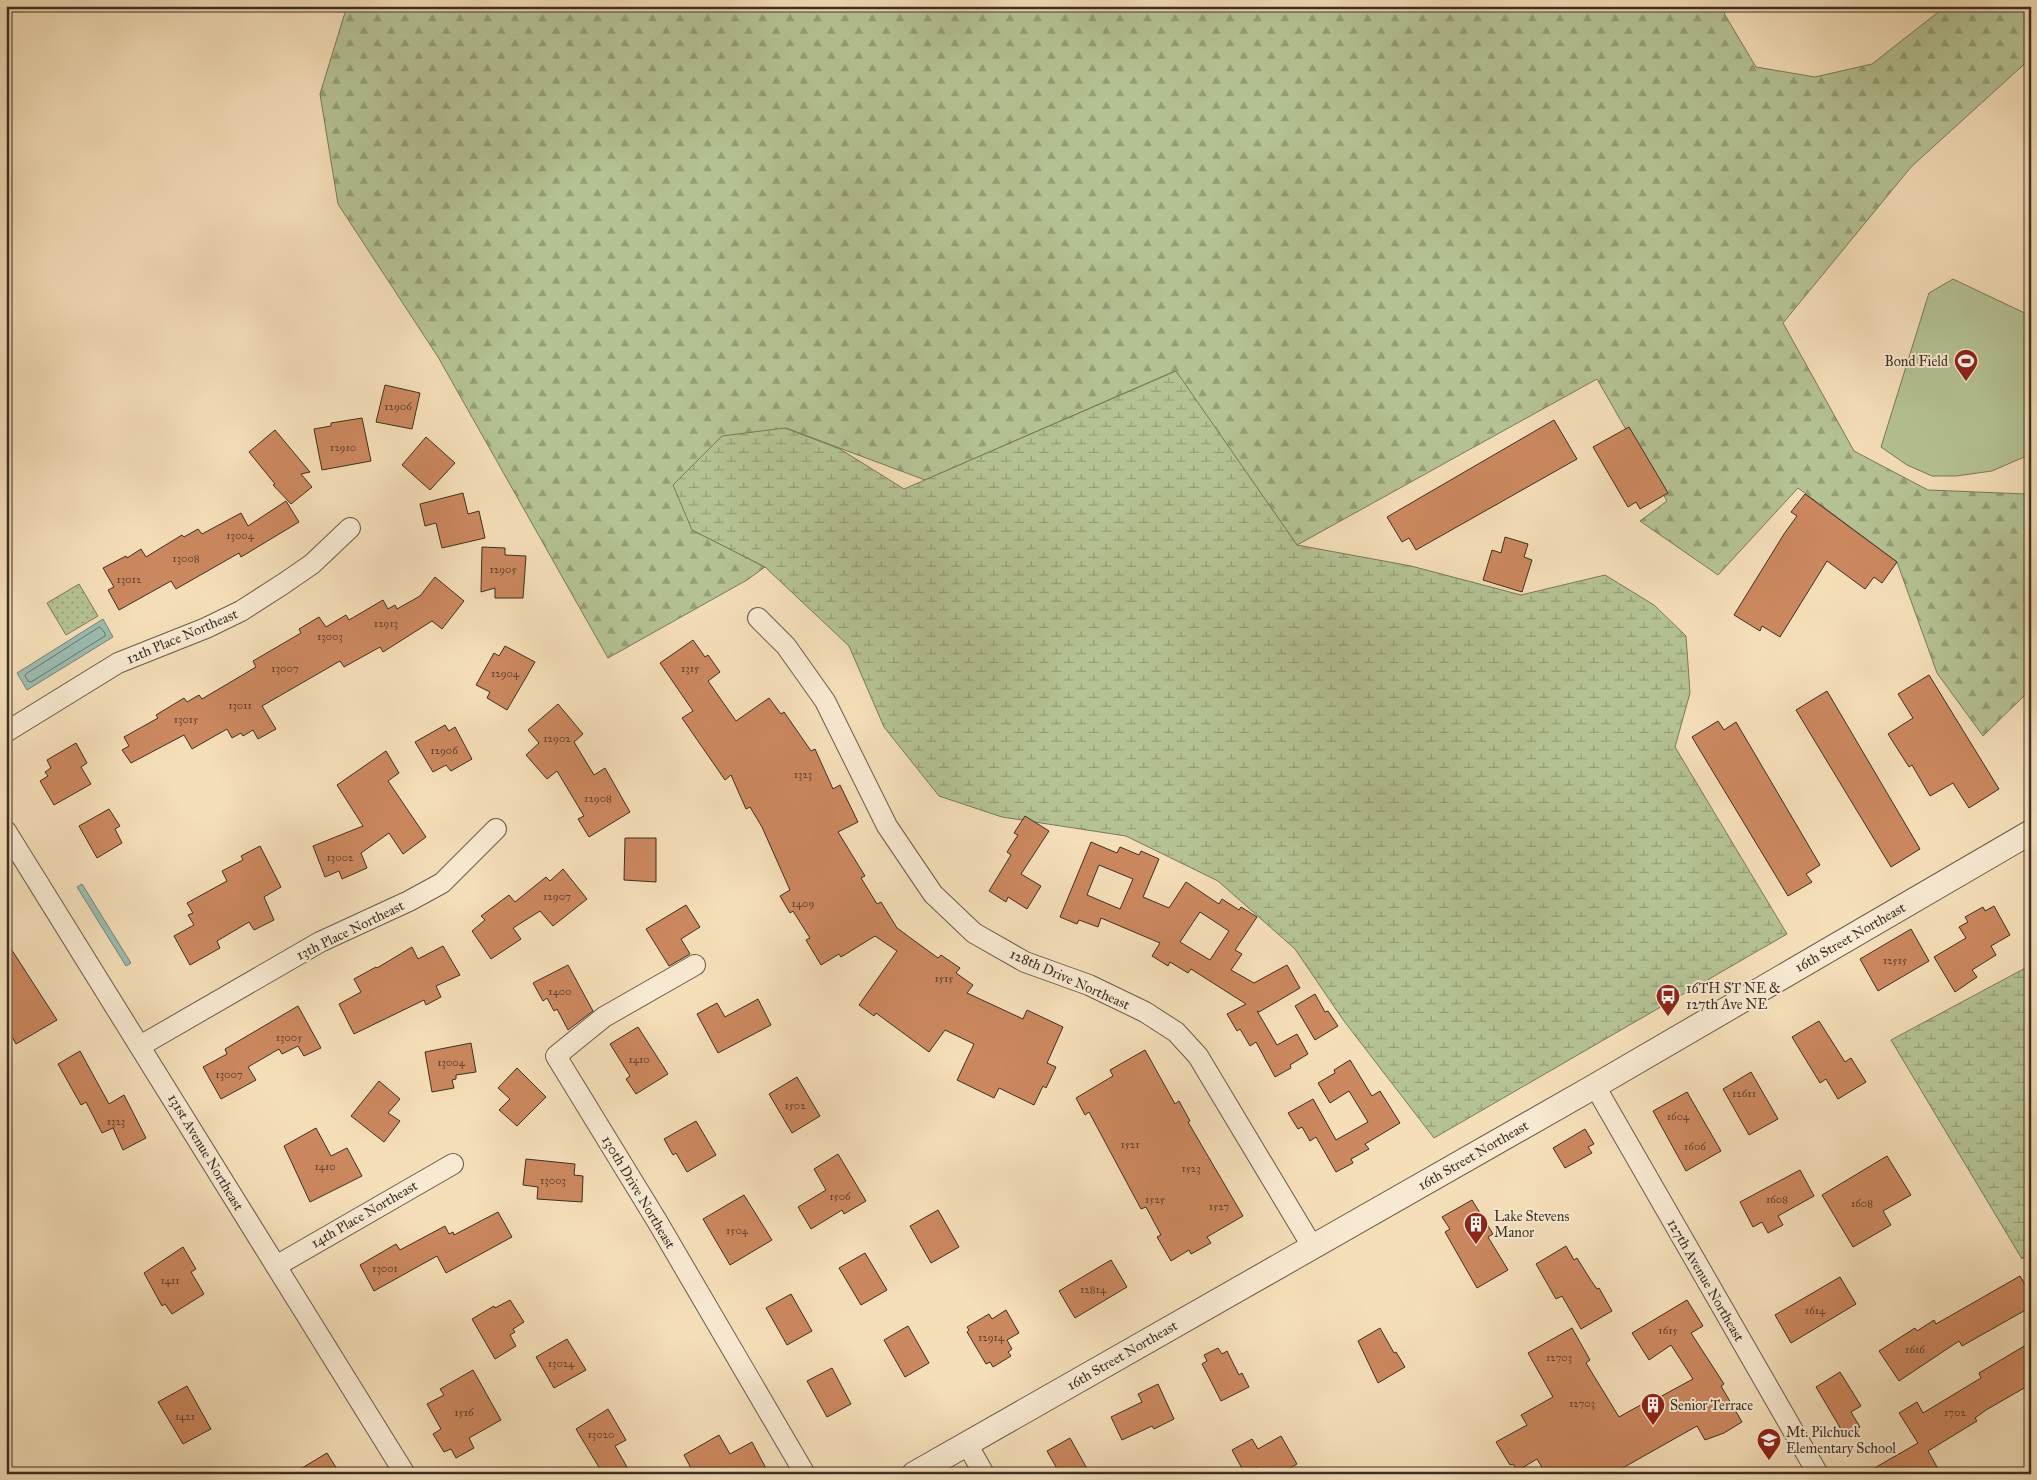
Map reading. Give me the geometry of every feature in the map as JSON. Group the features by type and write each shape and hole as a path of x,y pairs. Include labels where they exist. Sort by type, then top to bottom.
{"street":[{"name":"12th Place Northeast","path":"6,732 118,663 206,628 241,611 312,564 350,528"},
{"name":"128th Drive Northeast","path":"758,618 786,646 825,701 887,826 933,894 974,933 1025,962 1089,985 1145,1012 1176,1032 1198,1056 1312,1246"},
{"name":"13th Place Northeast","path":"140,1046 320,942 410,901 442,883 496,829"},
{"name":"131st Avenue Northeast","path":"6,831 405,1474"},
{"name":"16th Street Northeast","path":"914,1474 1595,1086 2031,832"},
{"name":"130th Drive Northeast","path":"695,965 604,1017 556,1056 657,1221 805,1474"},
{"name":"127th Avenue Northeast","path":"1595,1086 1818,1474"},
{"name":"14th Place Northeast","path":"276,1266 453,1164"},
{"path":"967,1444 984,1474"}],"green space":[{"path":"347,6 1722,6 1725,15 1756,67 1815,77 1872,64 1946,6 2031,6 2031,58 1911,167 1783,323 1854,451 1928,490 2026,494 2031,497 2031,689 1983,736 1937,673 1897,562 1798,488 1718,575 1640,521 1667,501 1597,379 1297,545 1175,371 925,480 786,428 692,530 765,567 747,580 608,658 438,357 338,204 320,94"},
{"name":"Bond Field","path":"1953,279 2031,316 2031,454 1992,471 1956,476 1932,476 1907,465 1881,447 1929,293"},
{"path":"1176,371 1297,545 1411,566 1521,595 1605,575 1654,605 1686,636 1690,693 1675,747 1787,934 1434,1138 1344,1021 1295,949 1218,881 1126,836 1002,817 939,796 884,727 849,646 765,567 692,530 673,485 722,436 785,428 840,449 904,489"},
{"path":"79,584 98,616 66,635 47,603"},
{"path":"2031,965 2031,1250 2022,1259 1891,1040"}],"water":[{"path":"103,619 113,637 27,690 17,673"},
{"path":"82,884 131,963 126,966 77,887"}],"building":[{"path":"385,385 420,393 412,429 376,422"},
{"path":"362,418 371,461 322,470 314,429 331,426 331,423"},
{"path":"1554,420 1577,459 1416,550 1409,538 1402,542 1387,517"},
{"path":"1629,427 1668,493 1640,509 1636,502 1628,507 1593,447"},
{"path":"275,430 310,472 301,474 312,487 291,504 273,485 275,484 249,452"},
{"path":"426,437 455,463 430,490 402,465"},
{"path":"463,493 468,514 479,511 485,538 442,548 436,523 425,526 420,504"},
{"path":"1805,494 1897,562 1882,583 1874,577 1865,589 1827,561 1780,637 1762,626 1760,631 1734,615 1797,516 1791,512"},
{"path":"286,501 299,522 241,557 239,553 176,589 171,581 119,610 108,590 114,587 103,568 126,556 127,558 141,549 146,557 182,535 184,537 198,529 202,534 241,513 248,526"},
{"path":"1505,537 1528,544 1524,557 1532,560 1522,592 1483,580 1492,550 1501,553"},
{"path":"482,547 505,548 505,555 526,556 523,598 495,598 495,588 481,592"},
{"path":"435,577 464,601 442,629 432,621 383,652 380,647 344,667 340,661 262,706 276,729 258,739 253,730 243,736 241,733 232,738 227,729 192,749 184,735 131,763 122,750 129,746 124,737 158,718 156,715 184,698 187,702 199,695 202,699 256,667 253,661 301,633 299,629 319,617 326,627 346,615 349,620 383,600 388,609 395,605 397,609 420,596"},
{"path":"693,640 705,657 708,655 720,672 708,681 736,721 769,698 781,714 784,712 811,751 815,749 833,789 840,785 858,822 838,832 865,876 861,878 877,904 881,902 897,928 938,958 941,955 960,968 956,973 973,985 967,993 1023,1019 1027,1010 1063,1027 1047,1063 1056,1067 1046,1088 1043,1086 1034,1105 999,1088 994,1098 957,1080 974,1044 945,1030 929,1052 876,1013 874,1016 859,1005 897,951 875,936 841,957 839,954 821,965 806,940 810,938 793,911 790,913 780,896 790,890 762,827 750,807 746,809 731,775 725,780 682,718 693,711 660,663"},
{"path":"505,646 535,662 507,710 487,698 490,692 476,685 494,653 499,656"},
{"path":"1929,675 1999,789 1969,808 1953,783 1930,796 1912,765 1909,767 1888,734 1913,718 1898,694"},
{"path":"1827,691 1920,849 1891,867 1796,710"},
{"path":"558,704 583,734 574,742 594,775 605,768 630,812 589,837 578,819 584,816 557,771 547,779 526,755 539,743 528,730"},
{"path":"1718,721 1724,730 1736,722 1820,865 1806,874 1812,882 1788,896 1692,737"},
{"path":"445,725 449,731 455,727 472,759 451,771 446,765 433,772 415,742"},
{"path":"76,743 87,763 81,767 91,784 54,805 40,781 48,776 45,772 51,768 47,760"},
{"path":"386,751 399,773 388,781 426,837 403,854 389,833 361,853 367,868 342,879 339,871 325,877 313,846 363,826 337,785"},
{"path":"109,809 120,826 115,829 122,843 97,858 79,826"},
{"path":"1025,816 1049,831 1021,874 1041,886 1027,909 1008,897 1006,902 989,891 1011,855 1007,852 1018,835 1014,833"},
{"path":"625,838 656,838 656,882 624,880"},
{"path":"1091,842 1117,853 1120,847 1139,855 1141,851 1159,859 1143,897 1169,908 1186,882 1219,904 1222,899 1239,910 1241,907 1257,917 1235,950 1242,954 1231,970 1254,983 1287,965 1300,988 1259,1012 1257,1011 1277,1045 1297,1034 1308,1054 1290,1065 1291,1068 1275,1077 1256,1042 1250,1046 1240,1029 1237,1031 1227,1014 1246,1004 1191,969 1188,973 1170,962 1168,966 1152,956 1160,943 1101,918 1098,927 1079,920 1077,924 1060,917","holes":["1099,865 1133,879 1120,909 1087,895","1200,912 1229,931 1210,960 1180,942"]},
{"path":"260,846 281,887 264,897 274,920 254,930 249,922 217,941 220,948 190,965 174,936 194,925 188,915 193,913 187,903 227,881 222,871 243,860 241,856"},
{"path":"563,869 587,899 553,926 540,911 513,928 521,939 491,959 472,931 485,920 481,916 509,895 515,902 546,877 550,881"},
{"path":"686,905 700,927 681,939 690,954 669,966 646,929"},
{"path":"1994,906 2010,935 1991,946 1996,955 1972,970 1977,977 1955,992 1934,957 1966,938 1959,927 1968,922 1965,917 1983,907 1985,911"},
{"path":"1911,929 1929,961 1878,991 1860,959"},
{"path":"6,941 57,1020 16,1044 6,1026"},
{"path":"443,946 460,975 436,986 441,997 426,1005 424,1000 354,1034 339,1004 361,992 354,979 412,947 418,959"},
{"path":"568,965 593,1011 568,1030 557,1009 554,1011 547,998 543,1001 533,983"},
{"path":"1315,994 1325,1012 1328,1011 1338,1026 1315,1040 1295,1006"},
{"path":"758,999 771,1025 718,1053 697,1014 717,1003 725,1017"},
{"path":"298,1006 321,1048 304,1056 298,1046 282,1054 279,1049 248,1067 256,1080 221,1099 203,1067 227,1054 225,1049"},
{"path":"1819,1021 1845,1062 1851,1058 1866,1082 1838,1099 1826,1079 1820,1083 1792,1037"},
{"path":"638,1027 668,1074 636,1094 626,1079 630,1076 610,1044"},
{"path":"471,1043 476,1072 456,1075 456,1079 452,1080 454,1088 432,1092 425,1052"},
{"path":"1145,1050 1175,1104 1179,1101 1190,1121 1188,1122 1243,1216 1207,1237 1211,1243 1191,1254 1189,1250 1171,1261 1157,1237 1161,1235 1146,1207 1141,1209 1089,1112 1085,1115 1076,1098 1113,1076 1110,1070"},
{"path":"80,1051 109,1104 124,1095 146,1138 123,1150 113,1128 102,1133 86,1102 81,1105 58,1064"},
{"path":"1350,1060 1372,1096 1380,1091 1400,1123 1365,1144 1369,1149 1351,1159 1353,1163 1336,1172 1316,1137 1310,1141 1302,1127 1298,1129 1288,1113 1313,1099 1336,1140 1368,1122 1349,1091 1330,1103 1318,1083 1335,1073 1334,1070"},
{"path":"517,1068 546,1097 517,1126 499,1110 510,1099 498,1088"},
{"path":"1751,1072 1778,1119 1749,1135 1723,1089"},
{"path":"797,1077 820,1116 792,1133 769,1094"},
{"path":"379,1081 400,1099 388,1113 400,1121 384,1142 351,1116"},
{"path":"1687,1092 1721,1151 1686,1171 1653,1111"},
{"path":"696,1121 716,1155 687,1172 676,1153 673,1155 664,1139"},
{"path":"316,1128 331,1156 347,1148 362,1176 310,1202 284,1146"},
{"path":"1585,1129 1594,1144 1588,1147 1592,1153 1565,1168 1553,1148"},
{"path":"838,1154 866,1201 844,1214 842,1210 811,1229 798,1207 826,1190 814,1169"},
{"path":"1887,1156 1911,1195 1883,1211 1891,1225 1853,1247 1822,1195"},
{"path":"526,1159 575,1164 574,1175 583,1176 582,1202 537,1199 538,1187 523,1185"},
{"path":"1800,1170 1814,1196 1778,1216 1783,1225 1768,1233 1762,1222 1753,1227 1740,1202"},
{"path":"744,1195 772,1240 730,1265 703,1219"},
{"name":"Lake Stevens Manor","path":"1472,1200 1493,1234 1488,1237 1508,1270 1477,1288 1445,1232 1450,1229 1442,1217"},
{"path":"938,1210 959,1247 931,1263 910,1226"},
{"path":"498,1212 512,1237 446,1273 437,1256 374,1291 360,1265 396,1244 400,1250 445,1226 449,1234 453,1232 454,1235"},
{"path":"1566,1246 1574,1260 1577,1258 1597,1289 1599,1288 1612,1311 1581,1329 1562,1296 1556,1299 1536,1264"},
{"path":"183,1247 196,1269 191,1272 204,1294 172,1314 165,1304 162,1306 144,1273"},
{"path":"865,1253 887,1290 861,1305 839,1268"},
{"path":"1111,1260 1127,1287 1075,1318 1059,1291"},
{"path":"2020,1276 2031,1295 2031,1307 1962,1346 1959,1341 1899,1381 1879,1351 1915,1328 1917,1331 1934,1320 1936,1324"},
{"path":"1840,1277 1856,1304 1791,1343 1775,1315"},
{"path":"791,1294 812,1331 787,1345 766,1308"},
{"path":"510,1300 524,1322 513,1329 515,1332 510,1335 516,1346 495,1359 472,1319 494,1306 495,1308"},
{"path":"1687,1300 1703,1326 1691,1333 1724,1384 1721,1386 1742,1422 1724,1433 1705,1440 1697,1426 1612,1474 1546,1474 1537,1459 1517,1471 1513,1464 1510,1465 1496,1442 1527,1425 1521,1415 1553,1397 1528,1353 1572,1328 1590,1360 1586,1363 1619,1417 1693,1379 1671,1345 1649,1360 1632,1333"},
{"path":"1006,1310 1019,1333 1007,1340 1012,1349 1008,1352 1011,1356 993,1367 990,1362 986,1364 967,1332 969,1330 967,1327 989,1314 992,1319"},
{"path":"908,1326 929,1363 905,1377 884,1340"},
{"path":"1380,1328 1394,1353 1396,1352 1405,1367 1378,1383 1358,1341"},
{"path":"567,1339 586,1370 554,1388 536,1357"},
{"path":"2031,1342 2031,1384 1986,1410 1975,1418 1977,1421 1928,1451 1941,1474 1864,1474 1918,1443 1899,1413 1917,1402 1923,1413 1981,1378 1979,1373"},
{"path":"1218,1348 1222,1354 1227,1351 1239,1375 1242,1373 1249,1387 1221,1401 1202,1364 1207,1361 1204,1355"},
{"path":"832,1368 851,1404 827,1417 807,1381"},
{"path":"473,1370 501,1420 469,1438 474,1448 456,1458 451,1449 444,1452 433,1434 441,1429 427,1404 444,1395 440,1389"},
{"path":"1840,1372 1861,1406 1851,1412 1860,1427 1845,1436 1816,1387"},
{"path":"1158,1384 1174,1419 1154,1429 1152,1426 1122,1440 1111,1417 1142,1402 1138,1394"},
{"path":"187,1386 211,1429 183,1444 158,1402"},
{"path":"608,1409 626,1440 615,1446 631,1474 603,1474 576,1429"},
{"path":"719,1435 730,1454 752,1442 769,1474 694,1474 684,1455"},
{"path":"1281,1436 1297,1464 1280,1474 1260,1474 1257,1467 1245,1474 1232,1450 1252,1439 1258,1449"},
{"path":"1070,1438 1090,1474 1060,1474 1047,1451"},
{"path":"327,1453 340,1474 292,1474"}],"place":[{"name":"Bond Field","path":"1966,382"},
{"name":"16TH ST NE & 127th Ave NE","path":"1668,1017"},
{"name":"Lake Stevens Manor","path":"1476,1245"},
{"name":"Senior Terrace","path":"1653,1426"},
{"name":"Mt. Pilchuck Elementary School","path":"1769,1461"}]}
